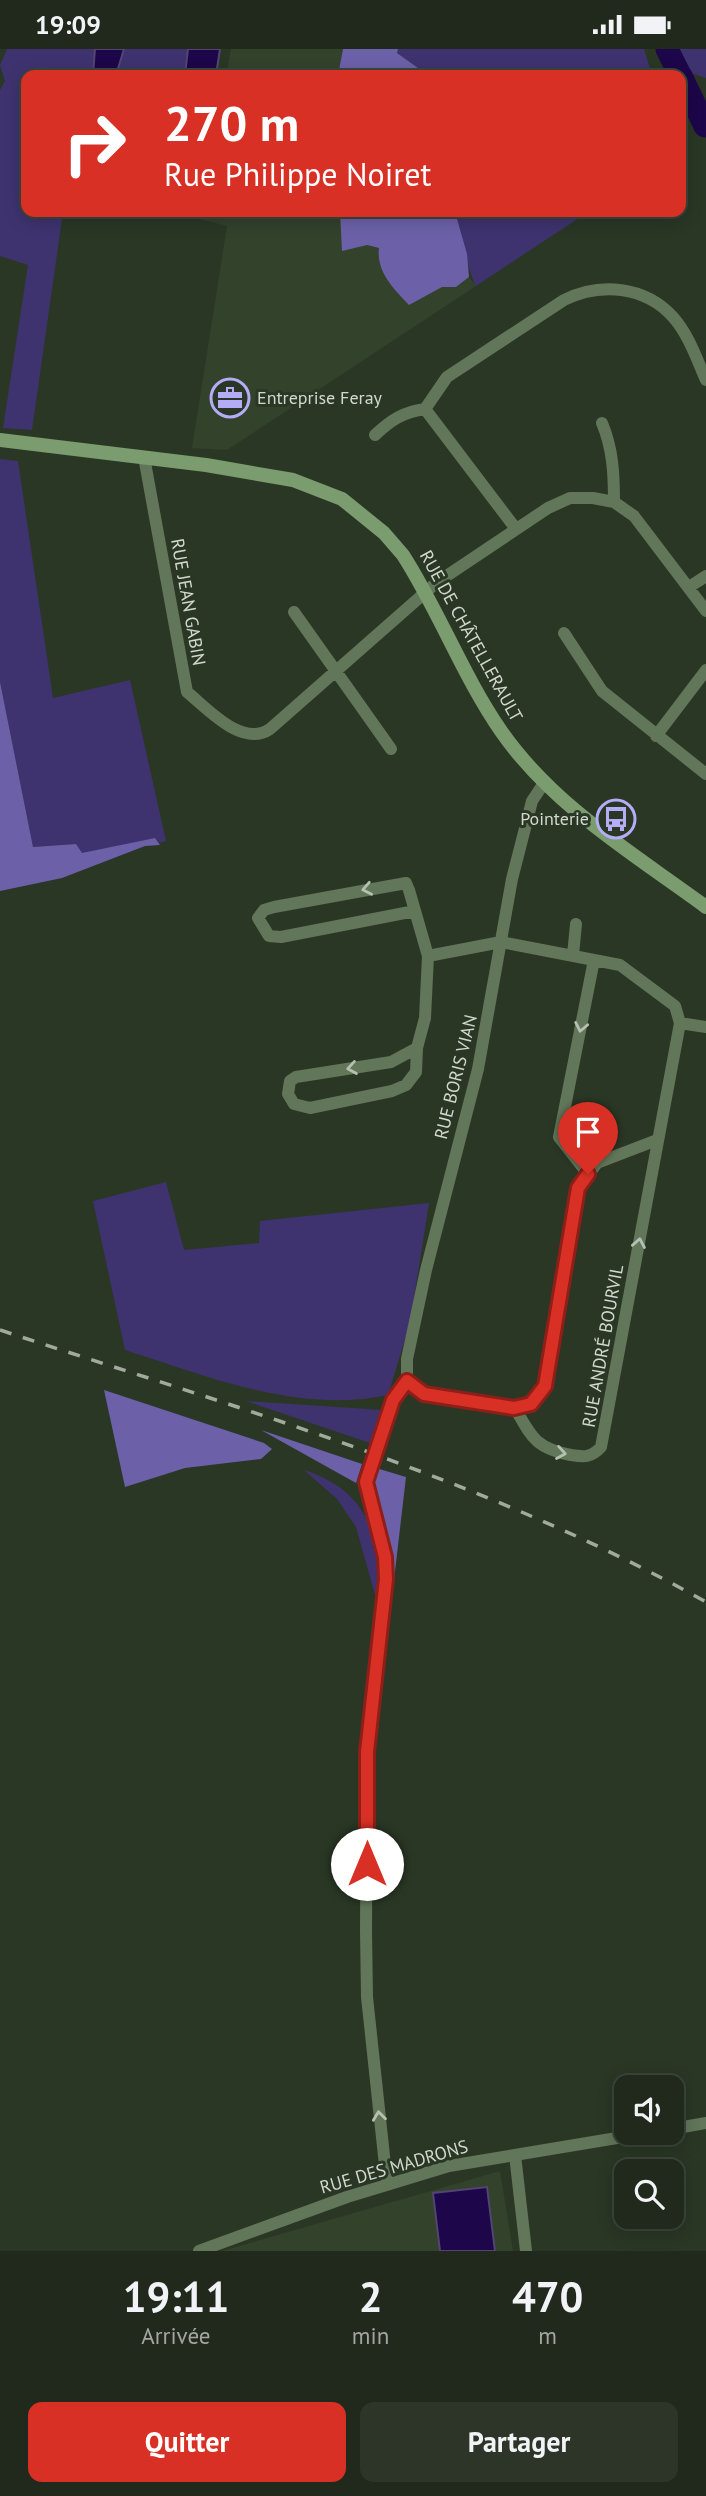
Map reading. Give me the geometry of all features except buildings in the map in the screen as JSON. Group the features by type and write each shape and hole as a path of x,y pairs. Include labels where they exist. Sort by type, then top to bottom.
{"main road":[{"name":"RUE DE CHÂTELLERAULT","path":"0,440 263,473 317,487 342,499 384,533 403,555 426,591 501,731 544,783 585,819 706,907"}],"street":[{"path":"375,435 391,420 408,412 425,409 447,377 564,300 583,291 620,289 658,303 675,319 687,338 706,380"},
{"path":"425,409 516,529"},
{"path":"602,423 609,440 614,475 614,502 634,516 706,611"},
{"name":"RUE JEAN GABIN","path":"144,457 187,692 235,729 260,735 426,591 548,507 570,498 614,502"},
{"path":"689,587 706,576"},
{"path":"295,612 391,749"},
{"path":"564,633 602,691 706,774"},
{"path":"656,736 706,670"},
{"name":"RUE BORIS VIAN","path":"407,1381 407,1359 426,1269 478,1069 525,824 532,800 544,783"},
{"path":"415,911 281,937 269,936 258,918 264,910 274,907 405,883 415,911 428,956 425,1018 416,1048 415,1072 406,1085 392,1091 310,1108 294,1104 288,1094 290,1081 296,1077 390,1062 416,1048"},
{"path":"573,955 576,924"},
{"path":"428,956 501,942 620,965 675,1006 680,1023 706,1027"},
{"path":"588,1174 559,1137 594,960"},
{"name":"RUE ANDRÉ BOURVIL","path":"514,1408 530,1435 546,1450 585,1457 594,1455 601,1447 680,1023"},
{"path":"387,2184 366,1969 367,1752 386,1579 383,1549 366,1492 369,1470 393,1400 407,1381 424,1394 514,1408 531,1404 545,1386 578,1188 597,1163 657,1140"},
{"path":"684,2127 706,2123"},
{"name":"RUE DES MADRONS","path":"199,2251 387,2184 449,2166 614,2138"},
{"path":"515,2155 526,2251"}],"shaded area":[{"path":"7,49 95,49 93,70 21,70 21,217 62,217 32,430 3,428 28,265 0,256 0,90 5,81 0,65"},
{"path":"95,49 124,49 118,70 93,70"},
{"path":"124,49 188,49 186,70 118,70"},
{"path":"188,49 220,49 217,70 186,70"},
{"path":"231,49 343,49 339,70 227,70"},
{"path":"343,49 398,49 397,53 419,70 339,70"},
{"path":"398,49 644,49 650,70 419,70 397,53"},
{"path":"664,49 706,49 706,78 686,70 662,63"},
{"path":"340,217 367,245 379,248 442,287 456,287 469,277 476,286 227,450 192,448 227,226 200,219"},
{"path":"340,217 456,217 467,254 469,277 456,287 442,287 409,305 383,272 379,248 367,245 342,251"},
{"path":"456,217 580,217 476,286"},
{"path":"0,459 18,461 53,698 130,680 166,841 159,843 155,838 82,854 76,844 33,847 0,682"},
{"path":"0,682 33,847 76,844 82,853 155,838 160,845 145,846 62,878 0,891"},
{"path":"166,1182 184,1250 259,1243 260,1221 429,1203 410,1323 388,1395 354,1400 288,1396 222,1381 125,1350 93,1201"},
{"path":"104,1390 264,1443 272,1449 261,1459 185,1468 125,1487"},
{"path":"246,1401 382,1410 373,1444"},
{"path":"261,1430 362,1464 356,1483"},
{"path":"376,1468 406,1477 394,1580 384,1528 372,1497 371,1483"},
{"path":"304,1470 326,1479 344,1491 357,1504 367,1520 376,1557 377,1602 356,1527 337,1499"},
{"path":"500,2171 513,2251 222,2251"},
{"path":"487,2187 495,2251 440,2251 433,2193"}],"waterway":[{"path":"667,49 678,70"},
{"path":"686,86 705,126"}],"railway":[{"path":"0,1330 271,1418 449,1482 622,1558 706,1602"}],"place":[{"name":"Entreprise Feray","path":"230,398"},
{"name":"Pointerie","path":"616,819"}],"route":[{"path":"367,1864 367,1752 386,1579 385,1557 366,1492 369,1470 393,1400 407,1381 424,1394 514,1408 523,1408 540,1395 545,1386 578,1188 588,1174"}]}
